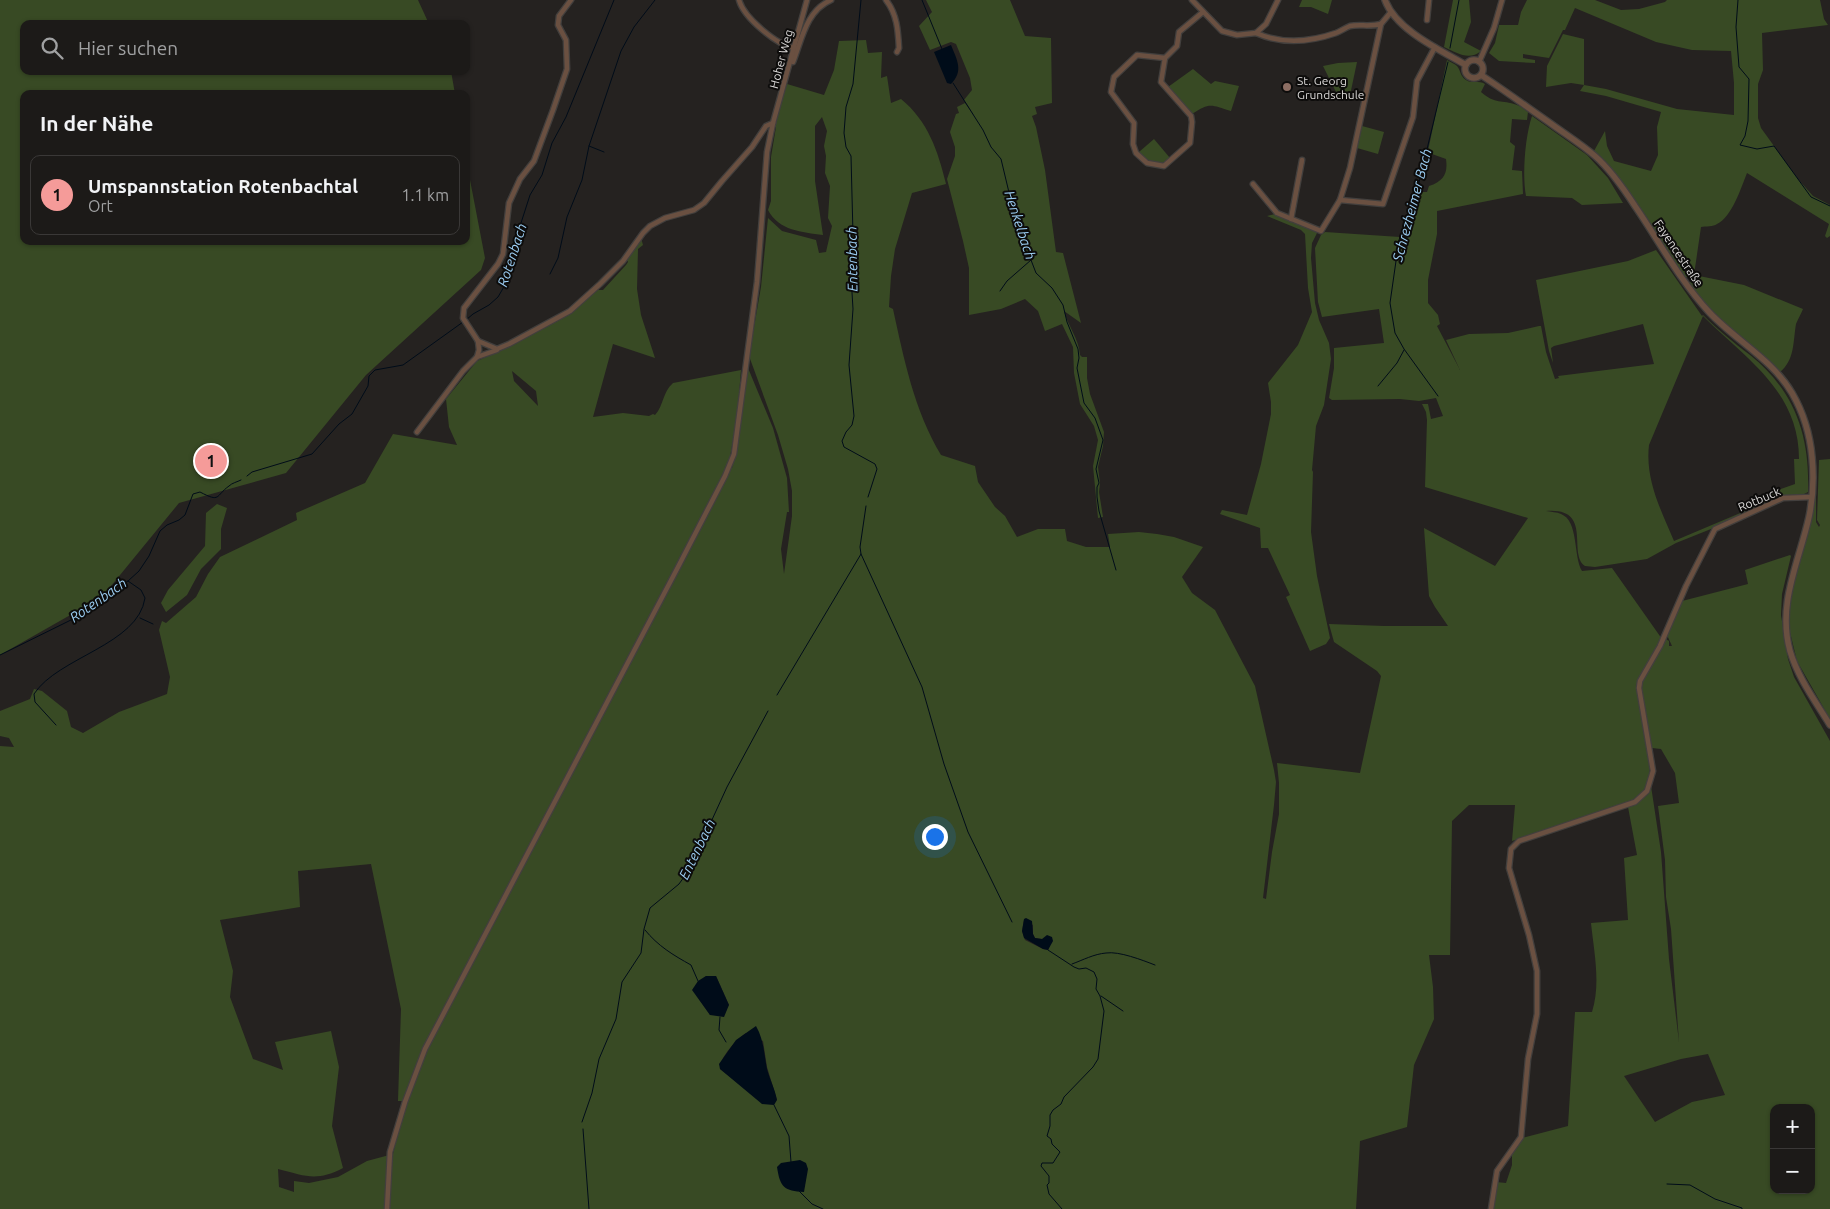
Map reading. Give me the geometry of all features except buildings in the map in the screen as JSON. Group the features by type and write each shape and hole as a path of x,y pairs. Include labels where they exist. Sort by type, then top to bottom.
{"street":[{"path":"477,357 479,350 478,341 463,318 464,308 498,264 503,254 509,203 520,179 534,161 567,69 566,40 558,25 559,16 571,0"},
{"path":"739,0 751,20 785,46 794,48"},
{"name":"Hoher Weg","path":"387,1209 390,1152 405,1102 425,1049 677,569 725,476 734,454 756,282 767,152 773,123 807,0"},
{"path":"790,64 794,62 812,13 821,4 831,0"},
{"path":"886,0 896,20 899,48 897,52"},
{"path":"1192,0 1222,31 1237,35 1256,33 1269,38 1301,41 1326,36 1352,26 1372,27 1381,24"},
{"path":"1256,33 1266,24 1278,0"},
{"name":"Fayencestraße","path":"1385,0 1391,12 1408,30 1466,65 1466,74 1470,77 1476,78 1481,74 1596,157 1616,179 1683,278 1708,311 1733,336 1780,375 1799,407 1807,429 1813,476 1808,519 1786,602 1786,624 1790,650 1801,677 1830,725"},
{"path":"1427,20 1429,0"},
{"path":"1479,62 1494,28 1502,0"},
{"path":"1165,58 1137,55 1114,77 1111,92 1134,123 1133,144 1136,152 1147,163 1164,166 1190,143 1192,122 1191,116 1161,82 1165,58 1177,46 1179,32 1203,12"},
{"path":"1253,184 1277,213 1321,231 1340,200 1357,135 1381,24 1391,12"},
{"path":"1340,200 1383,204 1412,117 1416,81 1435,47"},
{"path":"1466,65 1472,60 1479,62 1482,66 1481,74"},
{"path":"417,432 463,371 477,357 509,344 570,311 622,261 650,226 665,218 694,210 704,203 752,147 766,126 773,123"},
{"path":"1291,219 1302,160"},
{"path":"478,341 498,349"},
{"name":"Rotbuck","path":"1491,1209 1497,1171 1522,1137 1528,1059 1537,1014 1537,971 1529,935 1509,868 1510,849 1519,841 1636,802 1647,791 1653,771 1639,688 1640,681 1660,646 1686,586 1715,529 1783,498 1812,497"}],"green space":[{"path":"0,0 418,0 427,20 20,20 20,75 452,75 454,90 20,90 20,245 470,245 470,180 485,258 481,270 366,375 286,473 179,503 102,597 0,655"},
{"path":"926,0 1010,0 1025,36 1051,38 1052,103 1035,107 1037,114 1032,116 1045,170 1056,252 1063,253 1081,323 1064,311 1078,343 1080,355 1087,357 1087,378 1090,394 1104,432 1098,467 1103,517 1098,518 1093,466 1098,440 1094,426 1080,404 1074,373 1073,347 1062,324 1045,331 1038,311 1025,299 1001,309 969,315 969,268 947,179 955,156 955,147 950,132 956,114 959,113 957,107 965,103 974,115 964,100 972,90 970,78 956,44 951,42 930,50 919,26 932,12"},
{"path":"1302,0 1332,0 1328,14 1311,7 1299,7"},
{"path":"1453,0 1469,0 1471,22 1464,42 1481,51 1476,54 1467,56 1444,47"},
{"path":"1527,0 1595,0 1621,10 1639,9 1667,0 1820,0 1824,19 1828,25 1762,33 1763,70 1758,84 1758,118 1761,128 1798,179 1813,196 1830,205 1830,236 1827,238 1825,236 1829,224 1747,173 1732,209 1727,215 1715,225 1701,227 1694,275 1744,285 1803,309 1796,324 1791,356 1780,372 1732,330 1689,284 1691,280 1689,277 1685,277 1632,195 1594,151 1605,131 1607,146 1614,161 1651,171 1658,155 1657,127 1661,112 1606,96 1580,91 1584,85 1606,89 1677,109 1734,115 1731,51 1692,50 1656,42 1575,8 1549,58 1523,54 1523,58 1535,60 1535,63 1499,61 1489,53 1495,43 1499,25 1518,25 1521,12"},
{"path":"1563,34 1584,39 1584,85 1571,83 1546,87 1547,66"},
{"path":"866,40 868,53 882,52 881,78 887,76 891,103 901,99 925,127 931,137 946,184 912,193 895,249 889,307 893,309 917,402 941,455 975,466 978,482 995,507 1005,516 1017,537 1038,529 1065,529 1067,541 1086,547 1110,547 1108,534 1139,532 1174,537 1203,547 1182,577 1192,593 1215,610 1255,686 1274,770 1276,782 1263,898 1266,899 1279,814 1277,763 1360,773 1381,676 1377,671 1334,642 1329,624 1448,626 1429,596 1424,528 1495,566 1528,518 1425,487 1427,420 1422,404 1428,404 1431,419 1443,416 1436,398 1419,401 1400,399 1332,400 1329,398 1334,368 1334,348 1384,343 1379,309 1322,317 1318,302 1315,248 1321,235 1325,232 1400,237 1417,192 1427,192 1429,186 1438,182 1444,176 1446,159 1428,151 1447,60 1457,66 1466,80 1485,84 1481,92 1486,96 1491,99 1511,103 1528,112 1527,120 1512,119 1510,142 1515,146 1512,170 1522,171 1523,194 1437,211 1437,234 1428,280 1428,303 1438,315 1440,324 1437,326 1460,370 1446,340 1469,334 1508,333 1539,326 1541,326 1546,352 1555,379 1559,378 1558,376 1654,364 1643,324 1554,346 1551,348 1553,363 1549,351 1536,280 1628,261 1656,250 1702,316 1703,315 1765,369 1789,399 1797,416 1806,452 1808,492 1802,495 1784,496 1676,543 1647,559 1595,567 1585,566 1580,560 1578,552 1575,523 1570,516 1561,512 1546,511 1561,514 1571,524 1577,557 1582,571 1612,568 1662,639 1637,684 1650,763 1648,779 1645,789 1634,800 1512,841 1515,805 1469,805 1452,821 1450,955 1429,955 1434,1019 1414,1065 1407,1127 1360,1141 1356,1209 0,1209 0,746 14,747 9,738 0,736 0,711 30,699 34,689 42,691 67,711 71,727 83,733 119,712 167,694 170,677 159,630 162,621 166,623 196,597 208,574 220,557 297,520 296,513 365,483 393,434 457,445 449,427 446,399 477,361 515,344 571,312 598,290 603,290 626,265 628,262 626,258 641,238 643,245 638,249 637,289 641,315 655,358 613,344 593,417 623,413 655,415 669,387 673,383 741,370 737,418 728,468 732,468 748,368 773,428 787,478 789,512 787,512 781,549 784,574 792,516 792,491 778,435 749,356 761,287 768,218 782,231 816,240 819,253 826,252 832,226 828,218 830,186 825,173 826,156 824,146 827,131 822,117 815,126 815,181 823,235 799,231 785,226 778,222 768,210 771,201 771,157 776,127 774,126 787,84 824,95 834,70 839,41","holes":["1703,316 1752,362 1780,395 1790,414 1797,435 1799,459 1794,459 1795,484 1772,492 1745,511 1674,541 1655,494 1648,458 1649,445","512,371 536,391 538,406 514,381","371,864 401,1009 398,1101 406,1101 393,1154 367,1161 338,1177 309,1183 294,1181 294,1192 279,1187 278,1169 318,1176 343,1168 332,1126 339,1067 331,1031 275,1042 283,1070 253,1059 230,997 233,971 220,920 300,907 298,871","1024,920 1033,925 1035,938 1042,939 1050,945 1048,950 1025,940 1022,931","706,976 716,976 729,1005 710,1015 693,990","746,1033 763,1041 767,1067 777,1100 743,1087 720,1069 725,1054"]},
{"path":"1357,62 1349,100 1339,98 1323,66"},
{"path":"1193,69 1211,84 1215,81 1239,86 1231,111 1207,106 1192,114 1168,87"},
{"path":"1532,116 1587,155 1608,178 1623,203 1582,205 1572,198 1526,196 1524,178 1525,156"},
{"path":"1362,126 1384,132 1378,154 1357,148"},
{"path":"1154,139 1170,158 1164,164 1148,162 1139,152"},
{"path":"1275,214 1313,229 1317,233 1312,243 1311,258 1315,303 1319,320 1329,343 1331,359 1324,405 1316,426 1312,470 1311,532 1317,576 1330,638 1326,644 1310,651 1286,597 1290,595 1268,548 1261,548 1260,528 1220,514 1222,510 1247,515 1261,464 1271,414 1268,383 1298,345 1312,312 1308,288 1305,234 1301,230 1267,216"},
{"path":"1830,459 1830,719 1797,661 1788,624 1789,599 1808,531 1815,463 1816,461 1816,522 1819,527 1820,525 1817,520 1819,460"},
{"path":"217,504 227,508 221,529 221,549 201,569 187,595 166,612 161,603 168,590 205,546 206,513"},
{"path":"1791,556 1782,594 1781,615 1788,659 1794,677 1830,741 1830,1209 1493,1209 1496,1182 1506,1183 1512,1165 1512,1152 1522,1138 1568,1126 1575,1012 1592,1012 1595,1001 1596,968 1591,923 1628,920 1624,858 1637,855 1628,807 1639,801 1651,786 1661,852 1669,959 1679,1042 1671,929 1666,897 1665,860 1658,806 1679,803 1675,773 1661,749 1652,748 1641,688 1642,681 1666,639 1669,641 1669,646 1672,646 1667,635 1682,601 1748,584 1745,570","holes":["1708,1054 1725,1095 1692,1102 1655,1122 1624,1076 1681,1059"]}],"water":[{"path":"951,45 958,70 951,84 947,83 934,52"},
{"path":"1024,919 1032,921 1035,938 1042,939 1047,935 1052,937 1053,941 1048,950 1024,938 1022,931"},
{"path":"706,976 716,976 729,1005 724,1017 710,1015 692,990 698,981"},
{"path":"756,1026 759,1031 767,1069 777,1100 774,1105 762,1104 720,1069 719,1064 736,1040"},
{"path":"800,1160 806,1163 808,1169 804,1192 784,1187 777,1167 781,1163"}],"waterway":[{"name":"Rotenbach","path":"466,320 498,297 505,285 516,254 521,223 530,195 542,175 552,143 566,117 614,0"},
{"path":"550,274 558,258 567,217 582,180 589,146 621,51 634,27 655,0"},
{"name":"Entenbach","path":"861,0 853,84 846,107 844,133 846,147 851,156 853,235 851,276 853,309 849,365 854,416 852,425 842,441 844,447 875,464 877,469 868,497"},
{"name":"Henkelbach","path":"922,0 942,49"},
{"name":"Schrezheimer Bach","path":"1450,48 1459,0"},
{"path":"1738,0 1736,27 1739,67 1749,79 1748,121 1745,136 1740,145 1757,149 1774,146 1811,197 1830,206"},
{"name":"Schrezheimer Bach","path":"1438,396 1404,349 1395,333 1390,303 1399,240 1415,199 1448,62"},
{"name":"Henkelbach","path":"953,83 983,130 991,147 1001,159 1012,205 1022,228 1036,273 1052,288 1063,305 1067,322 1078,349 1077,368 1084,403 1095,418 1103,440 1096,469 1099,483 1097,497 1099,511 1116,570"},
{"path":"589,146 604,152"},
{"path":"1000,291 1007,281 1031,260"},
{"name":"Rotenbach","path":"247,476 252,472 312,454 339,424 352,414 368,386 369,376 375,370 403,365 463,322"},
{"path":"1378,386 1397,363 1404,350"},
{"name":"Rotenbach","path":"0,655 77,617 128,581 139,571 149,556 160,531 185,515 193,494 200,492 215,498 230,485 241,480"},
{"name":"Entenbach","path":"777,695 861,554 860,547 866,506"},
{"path":"861,554 922,687 944,764 968,832 1012,922"},
{"path":"56,725 35,702 34,694 45,681 60,670 128,628 139,614 145,598 141,590 128,581"},
{"path":"140,618 153,624"},
{"name":"Entenbach","path":"582,1122 592,1093 599,1059 616,1019 622,982 641,953 644,929 650,908 679,884 689,870 727,787 768,711"},
{"path":"645,930 666,950 691,965 698,981"},
{"path":"1048,950 1074,967 1079,969 1086,968 1094,972 1097,979 1096,989 1104,1011 1098,1059 1050,1115 1050,1126 1047,1136 1060,1152 1053,1163 1042,1163 1041,1166 1049,1176 1049,1183 1047,1185 1049,1194 1062,1209"},
{"path":"1072,964 1097,955 1117,953 1155,965"},
{"path":"1101,996 1123,1011"},
{"path":"720,1017 719,1030 726,1042"},
{"path":"774,1105 789,1136 791,1162"},
{"name":"Entenbach","path":"583,1129 589,1209"},
{"path":"1667,1184 1690,1185 1715,1199 1742,1209"},
{"path":"799,1191 812,1204 823,1209"}],"place":[{"name":"St. Georg Grundschule","path":"1287,87"},
{"name":"Umspannstation Rotenbachtal","path":"211,461"}]}
